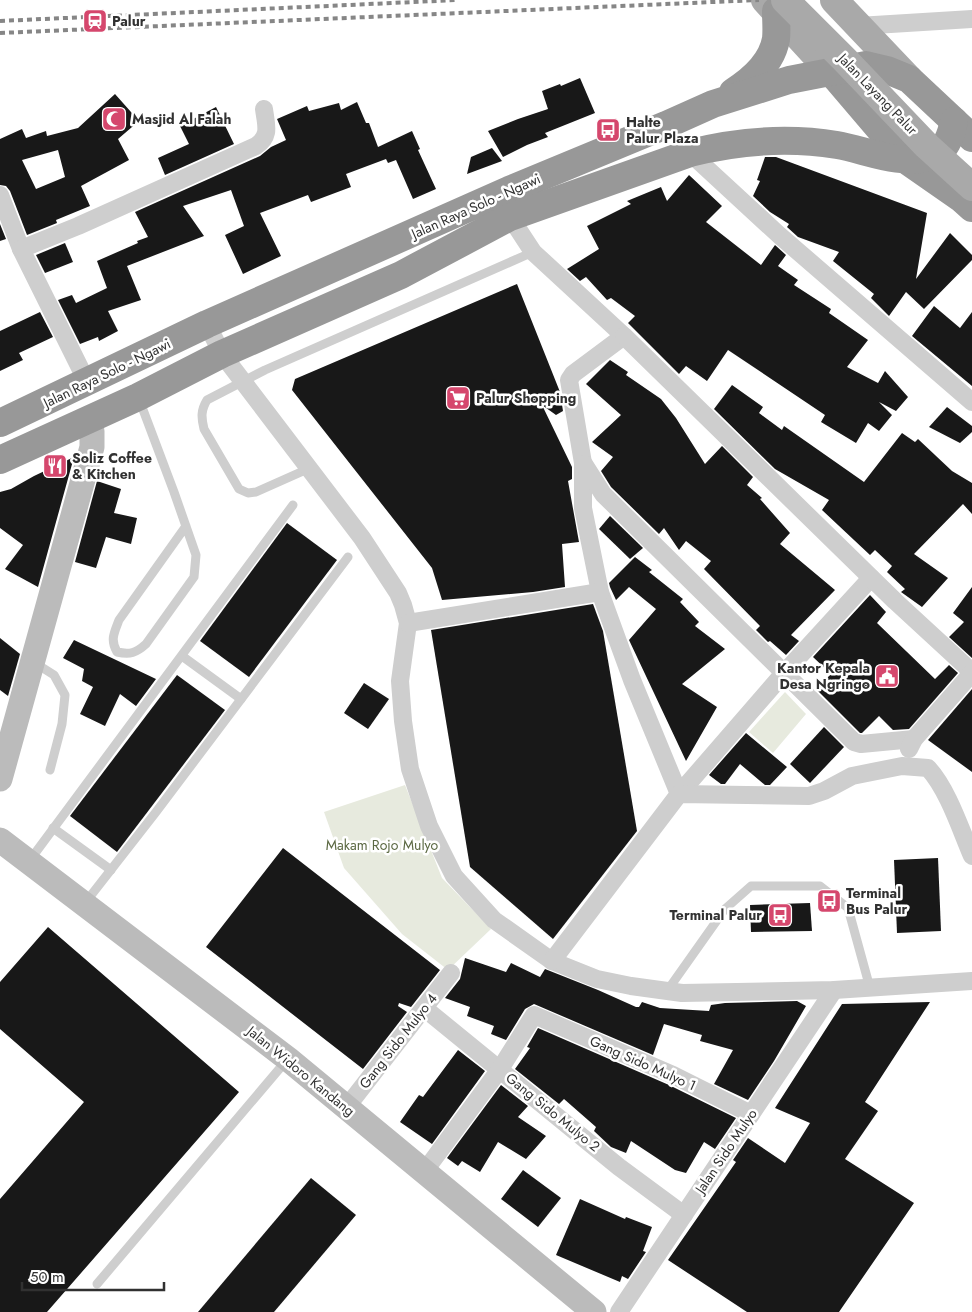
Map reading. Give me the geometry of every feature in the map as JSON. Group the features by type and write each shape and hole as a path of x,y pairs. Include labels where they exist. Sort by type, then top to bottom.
{"highway":[{"path":"713,104 743,86 765,65 776,38 775,4"},
{"name":"Jalan Raya Solo - Ngawi","path":"0,423 207,324 509,190 713,104 789,80 866,65 887,70 909,80 963,130 950,135 939,152 929,158 906,160 837,145 786,140 745,142 690,153 510,217 401,275 222,354 138,397 0,460"},
{"path":"831,72 906,160"},
{"name":"Jalan Raya Solo - Ngawi","path":"906,160 969,198"},
{"path":"969,198 961,187 972,169"}],"main road":[{"name":"Jalan Layang Palur","path":"807,0 890,87 972,165"},
{"path":"834,0 909,80"},
{"name":"Jalan Layang Palur","path":"775,4 845,60 927,146 969,198"},
{"path":"775,4 831,72"}],"street":[{"path":"858,26 972,19"},
{"path":"21,249 78,226 256,146 262,142 267,131 264,109"},
{"path":"690,153 773,229 972,402"},
{"path":"0,195 21,249 87,382"},
{"path":"510,217 533,252 624,336 872,578 972,672 914,739 902,766"},
{"path":"207,324 222,354 310,468 391,580 403,606 408,623 400,681 403,721 410,769 429,826 454,876 494,920 552,961 597,979 666,992 834,990 972,981"},
{"path":"624,336 574,374 569,380 583,464 583,508 600,592 632,680 679,794"},
{"path":"0,780 92,447 92,431 87,421"},
{"path":"583,464 603,494 854,742 862,744 914,739"},
{"path":"552,961 679,794 784,673 872,578"},
{"path":"408,623 600,592"},
{"path":"679,794 809,796 824,791 852,776 902,766 928,768 935,776 972,856"},
{"name":"Jalan Widoro Kandang","path":"0,840 288,1059 594,1312"},
{"name":"Gang Sido Mulyo 4","path":"346,1108 451,973"},
{"name":"Jalan Sido Mulyo","path":"618,1312 834,990"},
{"name":"Gang Sido Mulyo 2","path":"424,1008 619,1167 684,1215"},
{"name":"Gang Sido Mulyo 1","path":"500,1069 534,1015 673,1075 751,1114"},
{"path":"424,1172 500,1069"}],"lane":[{"path":"310,468 256,492 248,493 239,488 204,429 201,418 203,407 207,400 242,381 533,252"},
{"path":"138,397 186,526 196,555 196,565 194,577 146,644 138,652 129,655 117,652 113,645 113,633 119,620 186,526"},
{"path":"29,861 293,505"},
{"path":"85,903 348,557"},
{"path":"182,656 241,699"},
{"path":"33,662 54,675 65,696 62,724 50,770"},
{"path":"54,828 111,870"},
{"path":"666,992 725,909 751,886 820,886 848,908 870,988"},
{"path":"97,1284 288,1059"}],"green space":[{"path":"785,692 806,714 773,753 749,732"},
{"name":"Makam Rojo Mulyo","path":"405,785 442,878 491,929 448,970 402,934 344,868 324,812"}],"building":[{"path":"580,78 595,113 545,133 548,137 503,157 488,131 548,109 542,91"},
{"path":"115,94 139,121 118,139 129,160 81,186 90,206 56,220 57,223 27,235 10,191 6,186 0,185 0,139 22,129 26,138 46,131 47,136 78,128","holes":["58,150 65,177 36,189 22,160"]},
{"path":"357,102 366,123 369,123 378,147 412,131 420,149 418,150 436,189 413,199 396,160 388,163 386,159 346,174 351,187 311,202 308,195 260,213 281,256 243,274 225,235 244,226 231,190 183,206 204,236 127,266 141,300 108,311 118,331 99,341 98,337 80,344 58,300 72,295 76,303 107,288 97,261 148,237 135,212 260,156 271,147 286,140 277,119 307,106 309,111 339,103 341,110"},
{"path":"216,107 234,144 165,175 158,158 189,144 180,126"},
{"path":"492,148 502,161 467,174 471,157"},
{"path":"765,157 776,157 927,213 916,279 950,233 972,255 972,260 924,309 906,292 889,316 871,298 874,294 833,261 839,252 798,237 787,227 789,224 770,212 753,196 760,181 757,180"},
{"path":"689,175 722,206 706,222 761,265 775,245 786,255 778,266 798,280 794,285 831,309 829,313 868,340 847,367 878,383 885,371 908,397 896,411 879,402 892,415 879,431 868,423 856,443 821,422 825,415 728,350 707,381 686,366 679,374 628,323 635,316 611,298 607,300 586,277 580,281 567,269 599,249 587,226 631,204 627,201 661,187 667,201"},
{"path":"0,224 6,239 0,241"},
{"path":"65,243 73,262 45,273 36,255"},
{"path":"517,284 560,392 563,411 556,415 542,405 572,467 572,479 568,481 579,542 562,544 565,587 533,592 442,600 432,568 292,390 295,379"},
{"path":"934,306 960,328 972,312 972,386 912,336"},
{"path":"40,312 53,337 19,353 23,360 0,371 0,331"},
{"path":"610,360 628,372 626,375 661,399 676,418 705,464 722,446 753,477 747,485 762,498 760,499 790,533 780,544 835,590 791,635 799,641 786,655 770,641 768,642 756,630 760,626 704,569 711,561 686,541 679,550 664,528 659,534 611,487 601,471 613,457 592,442 621,415 586,384"},
{"path":"732,385 763,407 759,413 782,430 784,426 864,482 902,433 915,442 918,439 952,471 972,483 972,514 963,504 914,554 948,578 922,607 901,592 905,589 887,572 892,566 875,550 870,555 822,510 829,500 775,469 714,409"},
{"path":"947,407 972,426 972,432 960,443 929,427"},
{"path":"74,457 38,587 5,569 23,545 0,528 0,492 11,489"},
{"path":"97,481 121,489 114,513 137,518 131,544 106,537 96,568 75,562"},
{"path":"610,516 643,548 630,559 599,529"},
{"path":"287,523 337,560 249,677 200,641"},
{"path":"635,557 652,570 649,572 683,599 680,602 699,622 695,626 725,649 682,684 717,707 686,761 629,640 656,609 629,587 616,600 609,583"},
{"path":"972,587 972,658 949,637 964,622 953,613"},
{"path":"870,595 886,612 877,623 935,679 949,665 958,673 909,729 893,730 879,716 860,733 816,689 831,674 813,657"},
{"path":"593,604 603,631 637,831 553,939 470,867 431,630"},
{"path":"0,638 20,654 8,696 0,690"},
{"path":"74,640 156,679 136,706 120,694 105,726 80,714 93,687 82,681 84,669 63,658"},
{"path":"177,675 225,710 117,852 70,816"},
{"path":"364,683 389,699 368,729 344,713"},
{"path":"972,689 972,772 928,740"},
{"path":"824,727 844,747 810,783 790,764"},
{"path":"746,733 787,767 770,785 765,785 740,764 725,784 721,784 709,775"},
{"path":"283,848 440,970 411,1007 399,1003 398,1006 407,1012 363,1069 206,947"},
{"path":"938,858 941,931 897,933 894,860"},
{"path":"810,903 812,931 751,932 750,905"},
{"path":"48,927 239,1092 47,1312 0,1312 0,1199 84,1102 0,1029 0,982"},
{"path":"465,958 506,972 511,963 540,977 545,969 636,1007 639,1007 642,1002 660,1008 709,1011 711,1005 725,1003 797,1001 806,1006 774,1061 748,1100 714,1084 733,1050 700,1041 702,1035 664,1024 653,1055 534,1004 525,1009 506,1040 491,1034 494,1026 467,1016 470,1007 445,998 460,979"},
{"path":"930,1002 865,1102 878,1111 845,1159 914,1203 839,1312 747,1312 668,1260 736,1162 733,1160 748,1138 785,1163 810,1123 775,1108 842,1004"},
{"path":"538,1028 669,1085 736,1118 715,1149 704,1142 686,1173 675,1170 631,1141 626,1153 611,1147 594,1131 596,1127 564,1099 559,1104 515,1069 530,1048 527,1047"},
{"path":"458,1050 485,1071 432,1144 400,1122 419,1095 423,1097"},
{"path":"501,1085 528,1106 518,1117 546,1136 526,1159 498,1142 480,1172 462,1161 458,1166 447,1158"},
{"path":"523,1170 561,1198 538,1227 501,1199"},
{"path":"311,1178 356,1215 274,1312 198,1312"},
{"path":"580,1199 625,1219 626,1217 652,1227 643,1251 646,1252 628,1279 622,1276 620,1282 556,1255"}],"railway":[{"path":"0,21 457,0"},
{"path":"0,33 759,0"}],"place":[{"name":"Palur","path":"95,21"},
{"name":"Masjid Al Falah","path":"114,119"},
{"name":"Halte Palur Plaza","path":"608,130"},
{"name":"Palur Shopping","path":"458,398"},
{"name":"Soliz Coffee & Kitchen","path":"55,466"},
{"name":"Kantor Kepala Desa Ngringo","path":"887,676"},
{"name":"Terminal Bus Palur","path":"829,901"},
{"name":"Terminal Palur","path":"780,915"}]}
